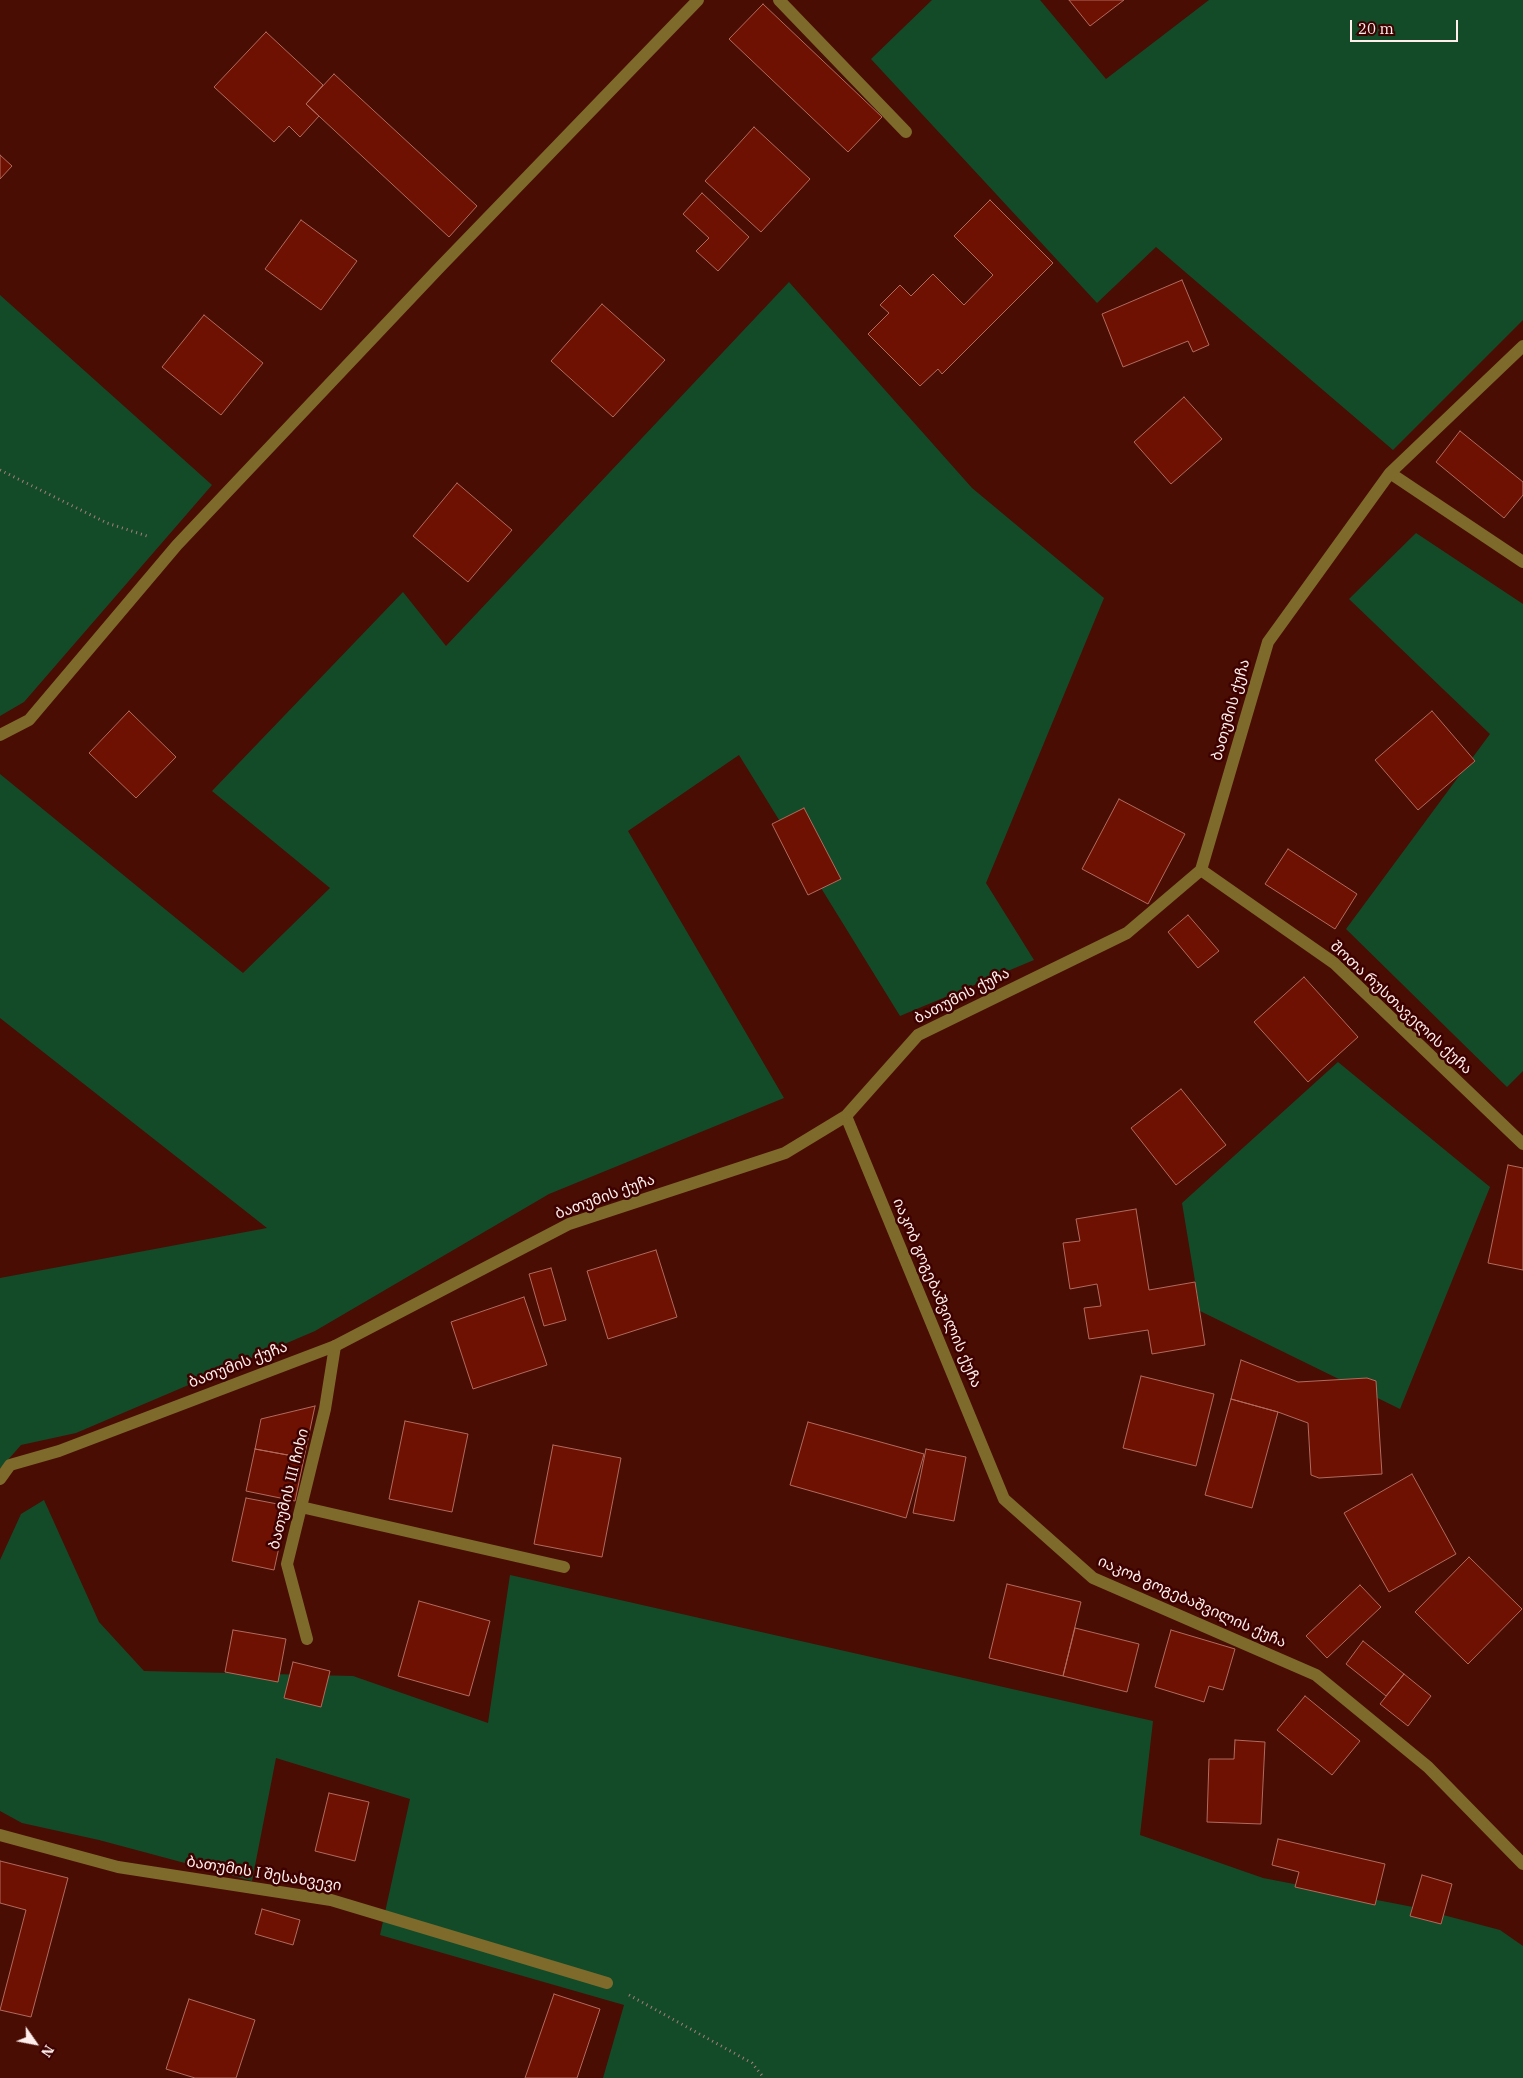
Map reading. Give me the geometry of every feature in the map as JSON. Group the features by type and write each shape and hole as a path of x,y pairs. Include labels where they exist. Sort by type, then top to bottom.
{"street":[{"path":"0,735 29,720 177,545 446,260 698,0"},
{"path":"779,0 906,132"},
{"name":"ბათუმის ქუჩა","path":"0,1478 10,1465 58,1451 335,1346 569,1224 785,1153 846,1116 918,1035 1127,933 1201,870 1268,642 1390,473 1523,346"},
{"path":"1390,473 1523,562"},
{"name":"შოთა რუსთაველის ქუჩა","path":"1201,870 1334,963 1523,1144"},
{"name":"იაკობ გოგებაშვილის ქუჩა","path":"846,1116 1004,1499 1093,1578 1316,1675 1428,1767 1523,1864"},
{"name":"ბათუმის III ჩიხი","path":"308,1639 287,1564 325,1409 335,1346"},
{"path":"301,1507 564,1567"},
{"name":"ბათუმის I შესახვევი","path":"0,1835 118,1867 331,1900 607,1983"}],"path":[{"path":"0,470 107,523 177,545"},
{"path":"607,1983 752,2063 764,2078"}],"green space":[{"path":"932,0 1040,0 1106,79 1209,0 1523,0 1523,320 1393,450 1156,247 1097,303 871,59"},
{"path":"789,282 972,488 1104,598 986,883 1034,960 900,1016 739,755 628,831 784,1098 549,1194 315,1331 76,1433 21,1445 0,1469 0,1278 267,1228 0,1018 0,774 243,973 330,888 212,791 403,592 446,646"},
{"path":"0,295 212,485 24,702 0,716"},
{"path":"1416,533 1523,604 1523,1071 1507,1087 1346,929 1490,734 1349,599"},
{"path":"1338,1062 1490,1187 1400,1409 1200,1311 1182,1203"},
{"path":"44,1500 99,1622 144,1671 353,1676 488,1723 510,1575 1153,1721 1140,1835 1263,1878 1413,1907 1500,1930 1523,1946 1523,2078 603,2078 624,2005 380,1935 410,1799 276,1758 252,1881 99,1840 22,1823 0,1811 0,1560 21,1514"}],"building":[{"path":"1069,0 1124,0 1090,26"},
{"path":"763,4 882,117 848,152 729,39"},
{"path":"266,32 323,85 306,104 319,116 300,137 289,126 274,142 214,87"},
{"path":"334,74 477,206 449,237 306,104"},
{"path":"754,127 810,179 761,232 705,181"},
{"path":"0,155 12,166 0,179"},
{"path":"702,193 749,237 718,271 696,251 709,238 683,214"},
{"path":"990,200 1053,263 942,374 938,369 920,386 868,334 889,313 880,305 900,285 911,296 933,274 964,305 993,275 954,236"},
{"path":"301,220 357,261 321,310 265,269"},
{"path":"1182,280 1209,345 1193,352 1188,341 1123,367 1102,314"},
{"path":"602,304 665,360 613,417 551,361"},
{"path":"204,315 263,363 221,415 162,367"},
{"path":"1184,397 1222,439 1171,484 1134,442"},
{"path":"1460,431 1523,482 1523,495 1504,518 1436,462"},
{"path":"457,483 512,530 468,582 413,536"},
{"path":"129,711 176,757 136,798 89,753"},
{"path":"1432,711 1475,761 1418,810 1375,760"},
{"path":"1119,799 1185,834 1148,904 1082,869"},
{"path":"804,808 841,879 808,895 772,824"},
{"path":"1288,849 1357,894 1335,929 1265,884"},
{"path":"1188,915 1219,951 1198,968 1168,932"},
{"path":"1304,977 1358,1037 1308,1082 1254,1022"},
{"path":"1181,1089 1226,1145 1176,1185 1131,1128"},
{"path":"1508,1165 1523,1168 1523,1270 1488,1263"},
{"path":"1136,1209 1149,1290 1195,1282 1205,1345 1152,1354 1148,1330 1089,1339 1084,1308 1101,1306 1097,1284 1070,1289 1063,1243 1080,1241 1076,1219"},
{"path":"656,1250 677,1317 608,1339 587,1271"},
{"path":"551,1268 566,1320 544,1326 529,1274"},
{"path":"524,1297 547,1365 473,1389 451,1322"},
{"path":"1241,1360 1298,1382 1367,1378 1376,1381 1382,1474 1319,1478 1311,1475 1308,1423 1278,1412 1231,1399"},
{"path":"1141,1376 1214,1394 1196,1466 1123,1448"},
{"path":"1231,1399 1278,1412 1252,1508 1205,1495"},
{"path":"315,1406 304,1458 255,1449 261,1419"},
{"path":"405,1421 468,1434 452,1512 389,1499"},
{"path":"808,1422 924,1454 906,1518 790,1485"},
{"path":"553,1445 621,1458 602,1557 534,1544"},
{"path":"255,1449 304,1458 295,1501 246,1491"},
{"path":"926,1449 966,1457 954,1521 913,1513"},
{"path":"1412,1474 1456,1554 1389,1592 1344,1513"},
{"path":"246,1498 288,1506 274,1570 232,1561"},
{"path":"1469,1557 1522,1609 1468,1664 1415,1612"},
{"path":"1007,1584 1081,1602 1063,1676 989,1658"},
{"path":"1360,1585 1381,1607 1327,1658 1306,1636"},
{"path":"419,1601 490,1621 469,1696 398,1676"},
{"path":"1075,1628 1139,1644 1127,1692 1063,1676"},
{"path":"233,1630 286,1639 278,1682 225,1672"},
{"path":"1171,1630 1235,1649 1223,1690 1209,1686 1204,1702 1155,1687"},
{"path":"1363,1641 1404,1674 1386,1696 1346,1664"},
{"path":"293,1662 330,1671 321,1707 284,1698"},
{"path":"1404,1674 1431,1696 1408,1726 1380,1704"},
{"path":"1305,1696 1360,1741 1332,1775 1277,1730"},
{"path":"1235,1740 1265,1742 1261,1824 1207,1822 1209,1759 1234,1759"},
{"path":"329,1793 369,1802 355,1861 315,1851"},
{"path":"1278,1839 1385,1864 1375,1905 1295,1887 1299,1872 1272,1865"},
{"path":"0,1861 68,1878 31,2017 0,2010 26,1910 0,1903"},
{"path":"1422,1875 1452,1884 1441,1924 1410,1916"},
{"path":"262,1909 300,1920 293,1945 255,1934"},
{"path":"554,1994 600,2009 577,2078 525,2078"},
{"path":"189,1999 255,2020 236,2078 195,2078 166,2069"}]}
